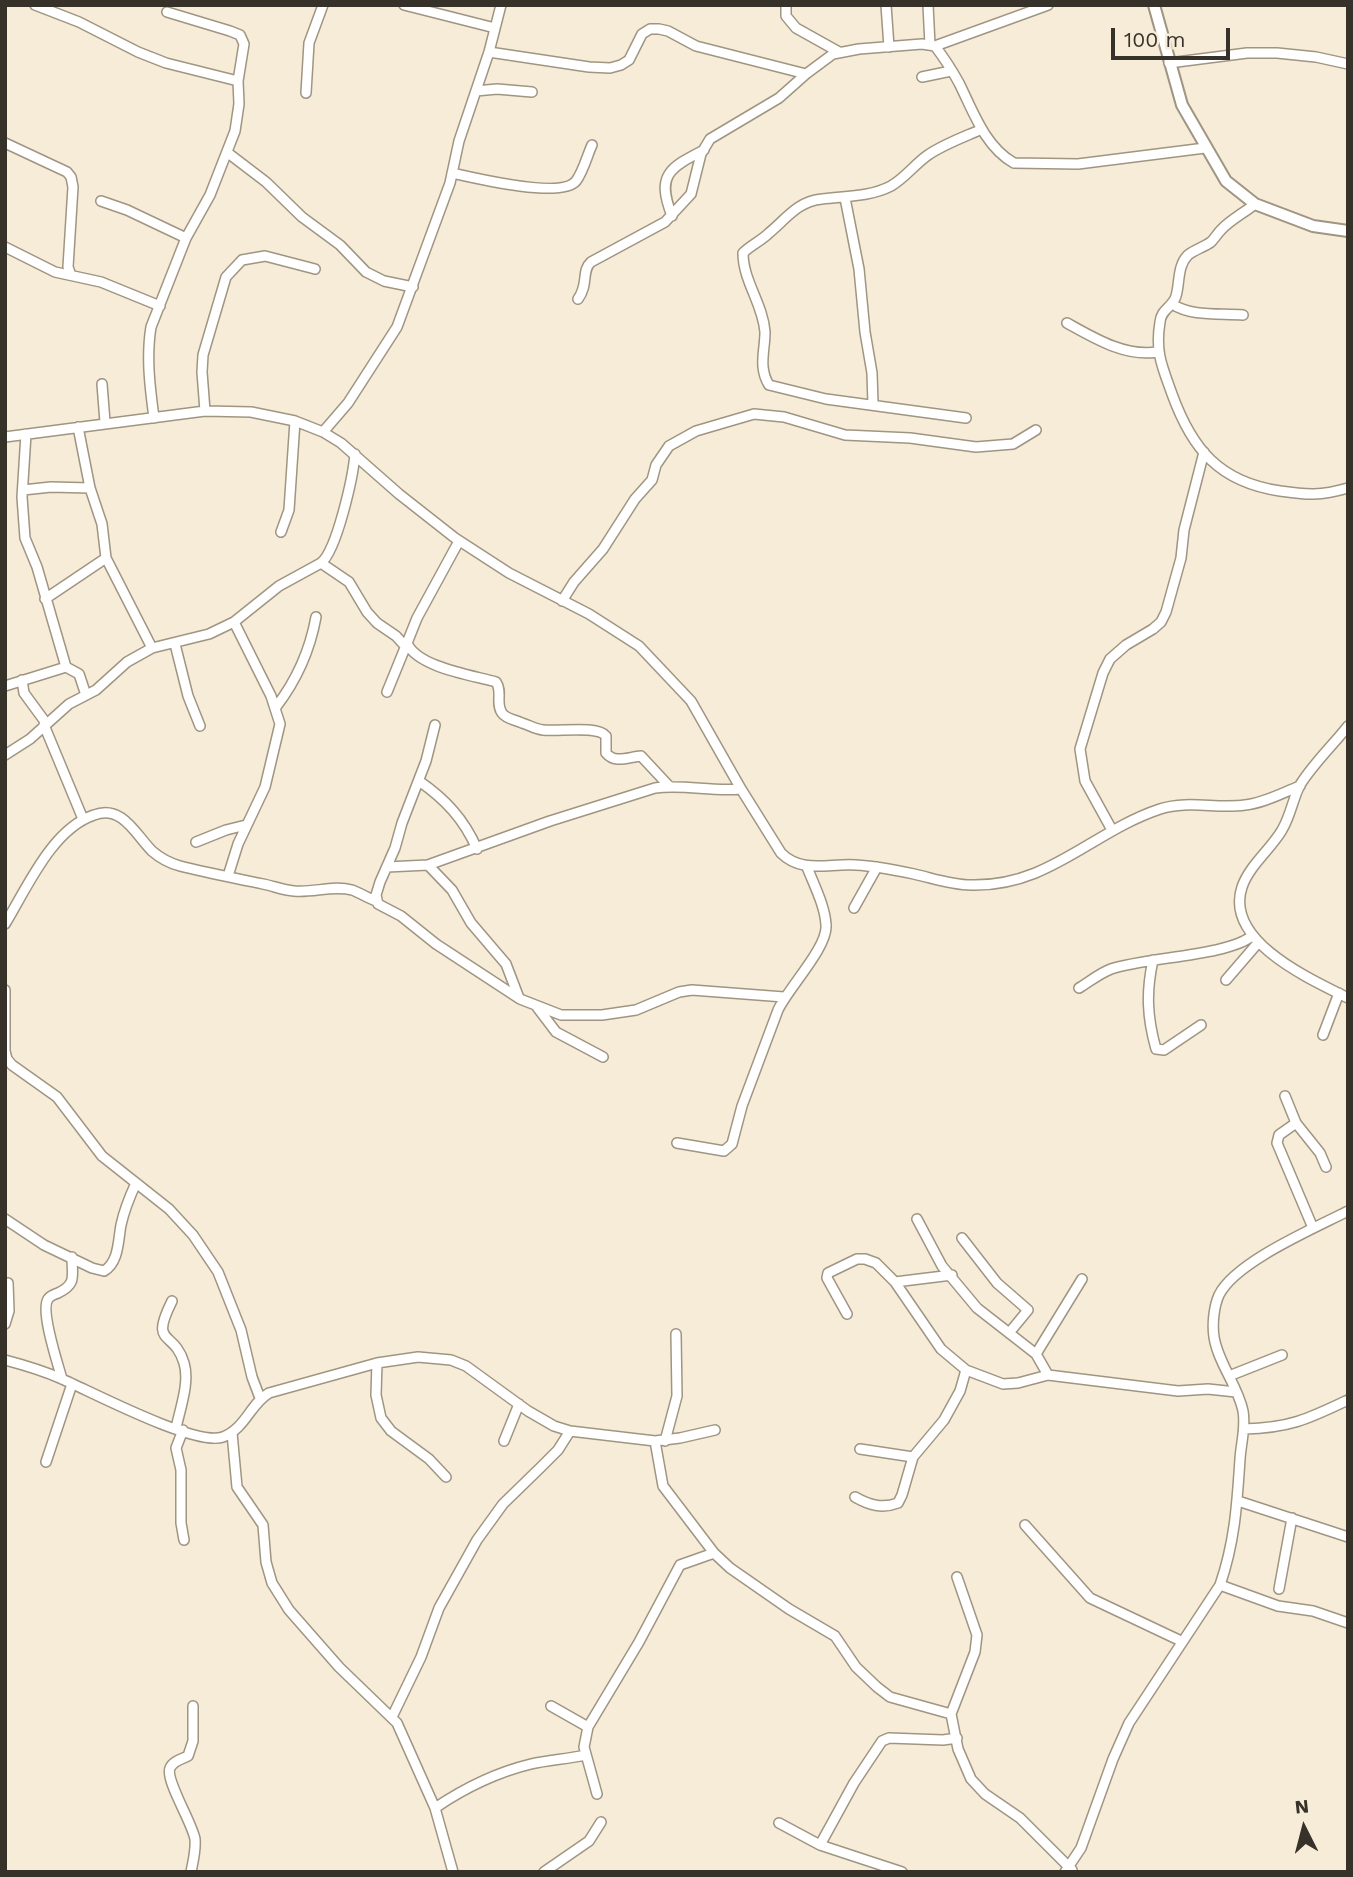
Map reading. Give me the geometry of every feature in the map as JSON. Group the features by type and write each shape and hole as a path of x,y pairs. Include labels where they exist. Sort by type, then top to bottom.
{"street":[{"path":"35,5 98,30 138,52 204,74 237,80"},
{"path":"306,93 309,43 323,5"},
{"path":"404,5 495,28"},
{"path":"323,432 348,403 397,327 433,234 501,5"},
{"path":"786,5 786,16 796,28 839,52"},
{"path":"886,5 889,47"},
{"path":"928,5 933,45 951,71 982,129 1005,158 1014,163 1030,165 1103,162 1205,148"},
{"path":"578,299 584,291 586,270 591,261 658,227 691,194 710,139 779,98 806,74 839,52 933,45 1048,5"},
{"path":"1154,5 1182,105 1226,181 1255,204 1313,226 1348,230"},
{"path":"154,418 149,375 151,327 186,238 210,195 228,153 239,104 237,80 244,44 240,35 167,12"},
{"path":"489,52 610,68 629,60 642,34 650,29 659,29 696,46 806,74"},
{"path":"1169,63 1247,53 1278,53 1348,64"},
{"path":"922,77 951,71"},
{"path":"476,91 497,89 533,92"},
{"path":"966,418 826,399 769,385 763,372 765,333 743,262 743,253 806,203 845,198 891,186 930,154 982,129"},
{"path":"5,143 62,169 71,177 73,187 68,267 71,275"},
{"path":"452,173 508,184 555,189 569,187 576,181 592,145"},
{"path":"671,216 664,192 670,173 677,163 704,150"},
{"path":"228,153 266,182 302,217 340,245 366,272 384,281 413,287"},
{"path":"845,198 859,269 864,332 872,373 873,404"},
{"path":"101,201 127,210 186,238"},
{"path":"1255,204 1221,229 1214,240 1188,255 1181,268 1177,295 1160,318 1157,352 1186,428 1217,466 1236,480 1266,489 1311,495 1324,495 1348,488"},
{"path":"5,247 55,272 101,282 160,306"},
{"path":"205,411 203,355 226,276 243,260 258,257 275,258 316,269"},
{"path":"1172,304 1179,309 1200,313 1243,315"},
{"path":"1067,323 1102,342 1146,354 1157,352"},
{"path":"102,384 105,422"},
{"path":"5,437 205,411 251,412 295,421 323,432 355,454 399,494 459,541 509,573 620,632 639,646 691,701 780,853 788,860 807,867 877,867 971,886 1008,883 1042,872 1112,831 1161,809 1202,804 1243,806 1300,786"},
{"path":"562,601 574,582 610,539 635,499 652,480 656,465 669,446 696,431 754,414 784,417 845,435 910,438 976,447 1013,444 1036,430"},
{"path":"281,533 289,510 295,421"},
{"path":"78,427 90,488 102,524 106,558 152,648"},
{"path":"26,434 23,490 25,538 37,567 44,599 66,667 79,674 86,695"},
{"path":"1112,831 1085,781 1080,749 1102,673 1110,659 1126,645 1153,629 1161,622 1166,612 1181,558 1184,530 1204,452"},
{"path":"5,755 30,739 69,704 96,690 118,668 152,648 209,634 234,622 279,586 327,558 351,485 355,454"},
{"path":"23,490 51,487 90,488"},
{"path":"387,692 417,618 459,541"},
{"path":"44,599 106,558"},
{"path":"321,563 349,582 366,612 423,661 496,682 503,715 539,730 577,732 597,729 607,736 606,753 610,758 618,760 641,756 669,786"},
{"path":"276,707 293,685 314,630 316,617"},
{"path":"228,876 246,825 264,787 279,724 276,707 234,622"},
{"path":"175,643 188,696 200,726"},
{"path":"5,686 66,667"},
{"path":"22,680 24,693 45,724 83,820"},
{"path":"376,901 380,882 419,781 435,725"},
{"path":"1322,1035 1343,995 1298,971 1255,940 1243,919 1240,901 1242,885 1283,828 1300,786 1348,726"},
{"path":"419,781 456,812 477,849"},
{"path":"387,867 428,865 632,794 669,786 741,789"},
{"path":"5,924 39,866 72,825 96,813 108,813 124,820 138,832 150,849 176,865 295,891 352,890 401,916 436,944 520,999 568,1016 636,1010 679,992 692,990 784,997"},
{"path":"196,842 246,825"},
{"path":"428,865 452,890 471,923 506,964 520,999"},
{"path":"677,1143 724,1151 733,1144 742,1106 784,997 825,939 826,919 807,867"},
{"path":"854,908 877,867"},
{"path":"1079,988 1109,970 1255,940"},
{"path":"1226,980 1255,940"},
{"path":"1153,960 1147,1000 1149,1025 1156,1049 1164,1050 1202,1025"},
{"path":"5,990 7,1059 57,1097 102,1156 169,1209 192,1235 218,1272 241,1329 252,1377 260,1398"},
{"path":"536,1006 556,1032 603,1057"},
{"path":"1285,1096 1296,1123 1320,1153 1326,1167"},
{"path":"1296,1123 1279,1135 1277,1143 1314,1228"},
{"path":"5,1219 44,1245 104,1271 110,1268 116,1254 121,1225 136,1183"},
{"path":"957,1577 977,1635 975,1652 951,1714 961,1757 971,1780 985,1794 1020,1818 1069,1871 1129,1723 1220,1585 1233,1544 1244,1429 1241,1404 1214,1339 1213,1325 1219,1294 1250,1264 1348,1211"},
{"path":"917,1219 942,1266 977,1308 1036,1354 1048,1375"},
{"path":"962,1238 997,1283 1028,1310 1009,1333"},
{"path":"62,1379 51,1342 47,1303 50,1297 70,1286 72,1257"},
{"path":"847,1314 827,1279 828,1273 849,1262 865,1259 876,1263 895,1282 941,1349 966,1370 1003,1384 1048,1375 1178,1391 1208,1389 1236,1392"},
{"path":"895,1282 952,1275"},
{"path":"1036,1354 1082,1279"},
{"path":"5,1324 9,1311 8,1283"},
{"path":"172,1301 161,1330 185,1364 186,1376 176,1448 181,1470 181,1523 184,1540"},
{"path":"676,1334 677,1396 660,1441 663,1486 714,1553 730,1568 789,1609 835,1636 856,1667 877,1687 890,1697 951,1714"},
{"path":"1229,1376 1282,1355"},
{"path":"6,1359 62,1379 142,1417 213,1439 232,1433 245,1422 260,1398 284,1387 377,1363 418,1357 451,1360 475,1371 554,1426 570,1430 660,1441 716,1430"},
{"path":"377,1363 376,1395 381,1418 391,1431 429,1459 446,1476"},
{"path":"855,1497 869,1505 898,1503 913,1457 944,1420 960,1391 966,1370"},
{"path":"46,1462 72,1384"},
{"path":"1244,1429 1304,1421 1348,1400"},
{"path":"504,1441 519,1404"},
{"path":"392,1717 421,1657 439,1608 477,1540 503,1504 558,1450 570,1430"},
{"path":"232,1433 237,1487 263,1525 266,1562 272,1583 281,1599 357,1687 392,1717 435,1808 453,1872"},
{"path":"860,1449 913,1457"},
{"path":"1238,1502 1348,1537"},
{"path":"1279,1589 1292,1518"},
{"path":"1025,1525 1090,1598 1181,1641"},
{"path":"597,1794 584,1747 588,1727 639,1642 680,1565 714,1553"},
{"path":"1220,1585 1278,1606 1313,1611 1348,1623"},
{"path":"191,1872 195,1839 169,1770 172,1764 188,1756 193,1741 193,1706"},
{"path":"551,1706 588,1727"},
{"path":"820,1845 854,1783 882,1741 889,1738 957,1738"},
{"path":"435,1808 452,1797 514,1770 541,1762 586,1755"},
{"path":"544,1872 589,1842 601,1822"},
{"path":"779,1823 820,1845 902,1872"}]}
